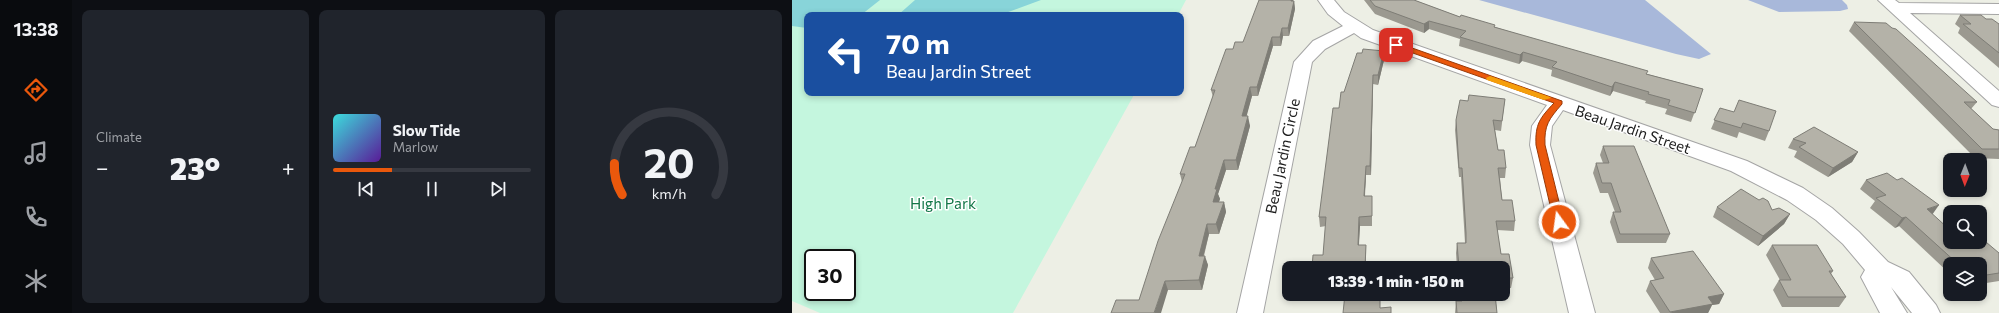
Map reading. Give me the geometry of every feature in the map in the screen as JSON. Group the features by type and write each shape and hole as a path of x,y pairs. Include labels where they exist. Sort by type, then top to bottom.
{"street":[{"name":"Beau Jardin Street","path":"1326,0 1337,14 1367,34 1739,166 1767,178 1795,194 1824,214 1851,238 1879,269"},
{"path":"1890,4 1999,9"},
{"path":"1890,4 1999,101"},
{"name":"Beau Jardin Circle","path":"1250,313 1302,62 1320,43 1355,27"},
{"path":"1559,103 1544,119 1541,126 1540,145 1582,313"},
{"path":"1894,313 1883,296 1874,277 1879,269 1900,280 1927,313"}],"green space":[{"name":"High Park","path":"792,0 1186,0 1180,12 804,12 804,96 1133,96 1013,313 820,313 792,301"}],"shaded area":[{"path":"792,0 880,0 865,12 804,12 804,28 792,26"},
{"path":"915,0 1041,0 1008,12 901,12"},
{"path":"1479,0 1645,0 1711,54 1699,59 1676,54"},
{"path":"1748,0 1842,0 1847,5 1848,9 1840,11 1779,12"}],"building":[{"path":"1259,0 1294,1 1288,28 1282,28 1280,37 1272,37 1257,87 1250,87 1242,116 1248,116 1236,160 1224,160 1215,189 1217,189 1213,202 1224,202 1216,224 1207,224 1199,256 1205,256 1199,280 1165,281 1154,313 1111,313 1116,300 1139,300 1158,241 1185,174 1180,174 1190,147 1195,147 1215,90 1211,90 1226,49 1233,49 1235,42 1243,42"},
{"path":"1370,0 1414,0 1460,17 1461,15 1495,25 1494,27 1648,71 1646,74 1703,89 1695,113 1668,105 1670,100 1648,94 1649,92 1615,82 1612,87 1552,67 1557,62 1523,52 1520,55 1460,37 1466,31 1429,21 1424,24 1375,6"},
{"path":"1960,15 1981,15 1986,19 1992,19 1999,24 1999,53 1963,24 1971,24"},
{"path":"1854,22 1886,23 1892,28 1896,29 1977,102 1964,102 1993,129 1999,130 1999,149 1982,149"},
{"path":"1363,49 1384,51 1378,75 1373,75 1370,166 1366,166 1364,196 1372,196 1372,216 1359,217 1358,245 1366,245 1365,261 1313,261 1313,255 1323,255 1326,217 1319,217 1333,108 1339,108 1341,92 1344,92 1357,53 1362,53"},
{"path":"1469,95 1505,99 1502,121 1493,120 1498,150 1504,150 1506,168 1498,168 1502,200 1512,200 1515,221 1496,221 1501,254 1509,254 1513,278 1510,278 1510,261 1458,261 1457,243 1466,243 1466,233 1462,168 1459,168 1456,120 1460,100 1468,101"},
{"path":"1739,100 1776,111 1769,131 1743,123 1741,128 1714,120 1720,108 1734,112"},
{"path":"1814,127 1858,152 1833,168 1799,147 1806,143 1793,139"},
{"path":"1603,146 1634,146 1670,234 1620,234 1613,212 1621,212 1611,183 1602,183 1596,163 1609,163"},
{"path":"1887,173 1897,180 1902,178 1939,205 1927,209 1943,224 1943,249 1987,249 1987,243 1999,253 1999,273 1987,275 1987,257 1950,257 1906,217 1902,218 1876,198 1886,195 1866,180"},
{"path":"1741,189 1759,200 1763,198 1768,201 1772,210 1779,208 1790,214 1763,236 1717,207"},
{"path":"1772,245 1817,245 1833,271 1829,271 1846,297 1788,297 1779,280 1791,280"},
{"path":"1693,251 1724,294 1708,297 1713,304 1670,312 1650,281 1664,278 1651,258"},
{"path":"1344,301 1380,301 1380,308 1391,307 1391,313 1343,313"},
{"path":"1456,301 1496,301 1497,313 1457,313"}],"slow traffic":[{"path":"1490,78 1547,98"}],"route":[{"path":"1396,45 1559,103 1544,119 1540,132 1540,145 1559,222"}]}
